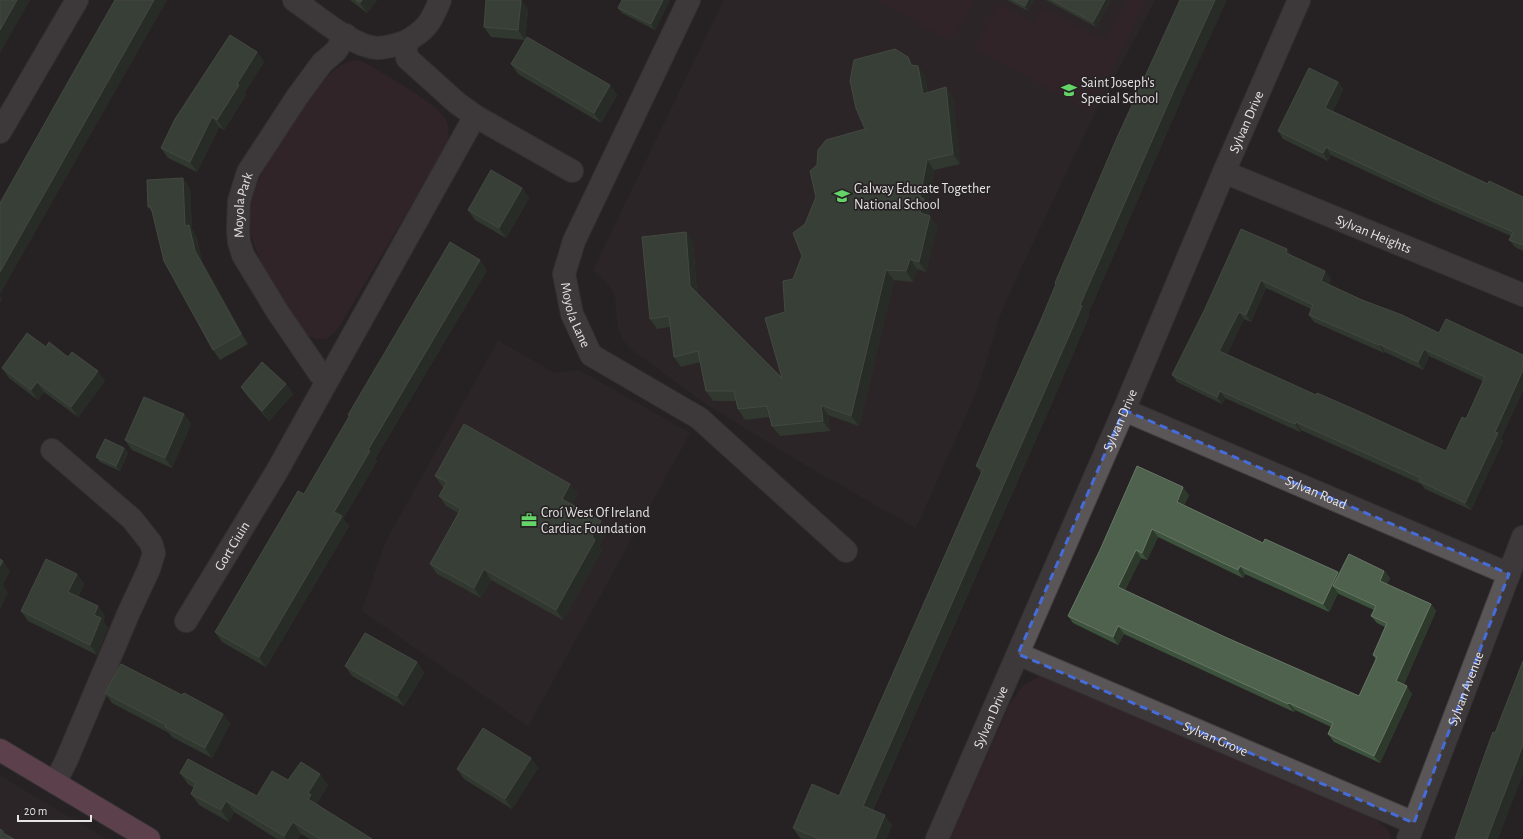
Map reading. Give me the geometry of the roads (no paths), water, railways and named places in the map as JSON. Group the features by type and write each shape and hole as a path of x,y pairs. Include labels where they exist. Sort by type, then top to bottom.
{"main road":[{"path":"0,750 149,839"}],"street":[{"path":"0,132 77,0"},
{"path":"294,0 346,35 371,47 387,47 405,42 419,34 429,24 440,0"},
{"name":"Moyola Lane","path":"689,0 574,241 564,274 572,314 590,355 699,418 846,551"},
{"name":"Sylvan Drive","path":"937,839 1124,410 1224,172 1299,0"},
{"name":"Moyola Park","path":"327,380 320,374 277,311 243,255 239,242 239,201 248,172 297,97 322,63 336,51 346,35"},
{"path":"405,42 407,58 457,103 475,116 572,171"},
{"path":"327,380 475,116"},
{"name":"Sylvan Heights","path":"1224,172 1523,295"},
{"name":"Gort Ciuin","path":"186,621 277,471 327,380"},
{"name":"Sylvan Road","path":"1124,410 1510,574"},
{"path":"52,450 132,519 151,543 154,553 149,569 129,612 67,759 55,783"},
{"name":"Sylvan Avenue","path":"1411,831 1523,537"},
{"name":"Sylvan Grove","path":"1018,654 1411,831"}],"place":[{"name":"Saint Joseph's Special School","path":"1069,90"},
{"name":"Galway Educate Together National School","path":"842,196"},
{"name":"Croí West Of Ireland Cardiac Foundation","path":"529,520"}]}
